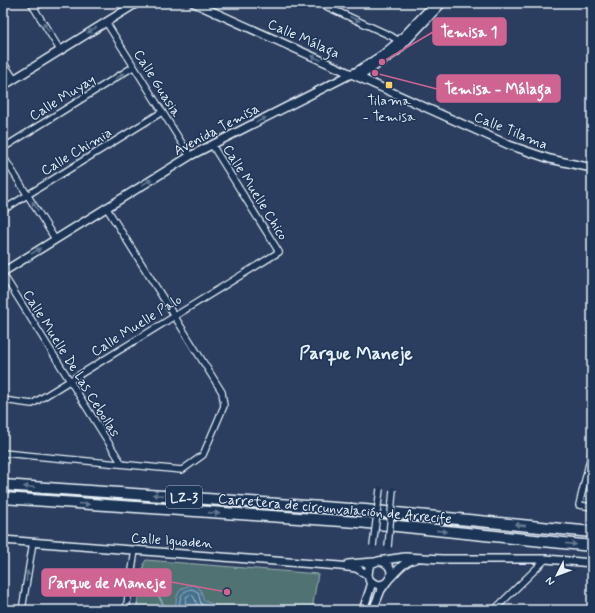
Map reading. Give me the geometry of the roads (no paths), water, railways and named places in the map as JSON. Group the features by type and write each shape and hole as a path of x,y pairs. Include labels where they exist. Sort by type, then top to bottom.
{"highway":[{"name":"Carretera de circunvalación de Arrecife","path":"3,485 365,510 592,532"},
{"name":"Carretera de circunvalación de Arrecife","path":"3,498 358,522 592,546"}],"street":[{"path":"41,3 32,5 60,50"},
{"path":"3,86 137,3"},
{"name":"Calle Málaga","path":"194,3 355,76"},
{"path":"319,3 399,41"},
{"name":"Avenida Temisa","path":"355,76 399,41 438,4"},
{"name":"Avenida Temisa","path":"3,273 106,207 190,156 355,76 397,51 438,4"},
{"name":"Calle Guasia","path":"106,22 190,156"},
{"path":"3,62 14,79"},
{"name":"Calle Muyay","path":"3,148 134,67"},
{"name":"Calle Tilama","path":"355,76 509,146 550,159 592,168"},
{"name":"Calle Chimia","path":"3,210 162,112"},
{"name":"Calle Muelle Chico","path":"212,145 279,252"},
{"path":"3,156 55,239"},
{"path":"3,453 182,470 203,455 224,406 222,392 106,207"},
{"name":"Calle Muelle Palo","path":"3,400 32,404 279,252"},
{"name":"Calle Muelle De Las Cebollas","path":"3,273 122,464"},
{"path":"592,451 590,467 579,505 592,507"},
{"path":"373,546 380,489"},
{"path":"388,547 393,490"},
{"name":"Calle Iguaden","path":"3,540 340,566 356,568 369,577"},
{"path":"22,610 33,542"},
{"path":"126,610 135,550"},
{"name":"Calle Iguaden","path":"340,566 405,557 546,559 592,563"},
{"path":"369,577 375,584 383,584 388,581 403,564 408,561 421,558"},
{"path":"494,610 546,559"},
{"path":"363,610 371,586 369,567 376,562 385,563 390,568 391,576 378,596 373,610"}],"water":[{"path":"193,585 200,589 204,601 215,605 220,610 176,610 178,593 184,588"}],"waterway":[{"path":"151,571 152,583 166,610"}],"place":[{"name":"Temisa 1","path":"382,62"},
{"name":"Temisa - Málaga","path":"375,73"},
{"name":"Tilama - Temisa","path":"389,85"},
{"name":"Parque de Maneje","path":"227,592"}],"district":[{"name":"Parque Maneje","path":"356,353"}]}
